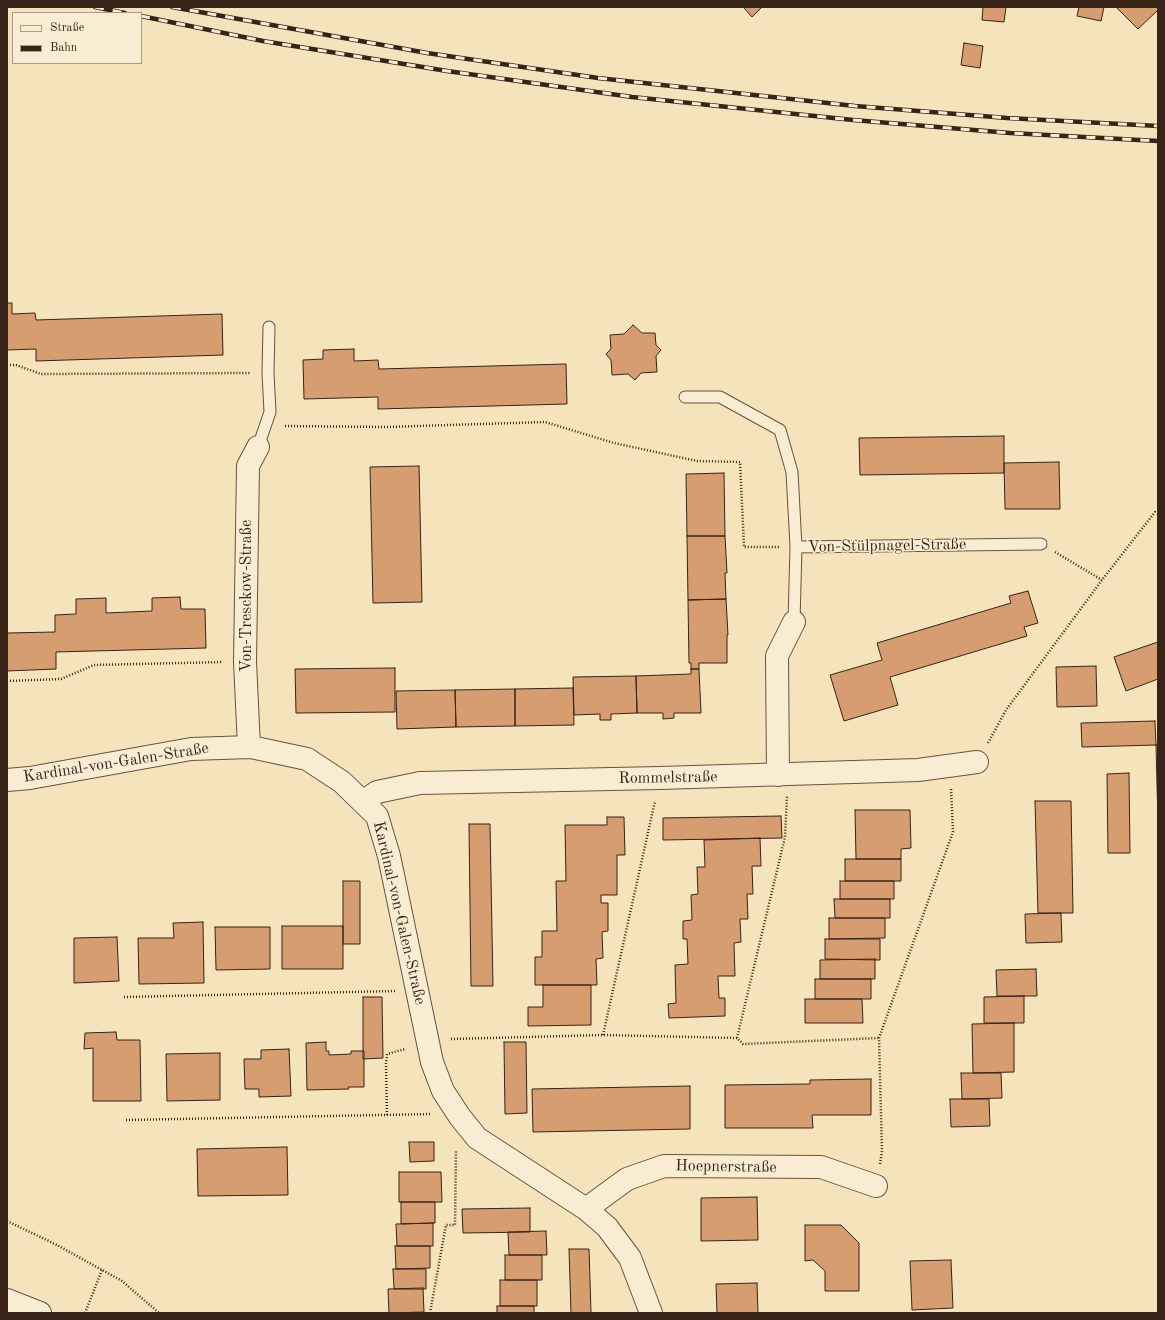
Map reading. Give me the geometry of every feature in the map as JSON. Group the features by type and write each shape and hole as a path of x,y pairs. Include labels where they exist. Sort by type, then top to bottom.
{"street":[{"name":"Von-Tresckow-Straße","path":"249,747 245,662 248,466 258,447"},
{"name":"Von-Stülpnagel-Straße","path":"783,774 778,656 794,622"},
{"name":"Kardinal-von-Galen-Straße","path":"7,780 30,778 191,749 249,747 307,759 342,782 377,816 389,856 432,1062 443,1091 477,1138 586,1209 607,1227 630,1258 651,1313"},
{"name":"Rommelstraße","path":"363,802 376,792 420,783 660,778 918,770 977,762"},
{"name":"Hoepnerstraße","path":"586,1209 627,1179 664,1166 821,1167 876,1186"},
{"path":"7,1300 40,1313"}],"lane":[{"path":"258,447 270,412 268,373 270,327"},
{"path":"685,397 720,397 780,430 792,472 796,547"},
{"name":"Von-Stülpnagel-Straße","path":"794,622 796,547 1041,544"}],"path":[{"path":"7,365 16,365 41,374 268,373"},
{"path":"265,425 386,427 545,422 614,443 697,461 740,462 744,547 796,547"},
{"path":"977,762 1006,710 1102,580 1155,512 1158,514"},
{"path":"1041,544 1102,580"},
{"path":"7,681 61,679 94,665 245,662"},
{"path":"876,1186 882,1151 879,1038 953,832 950,766"},
{"path":"737,1038 785,837 783,774"},
{"path":"603,1035 660,778"},
{"path":"124,997 405,991 417,989"},
{"path":"387,1115 387,1054 434,1040 603,1035 737,1038 743,1044 879,1038"},
{"path":"126,1120 429,1115 453,1106"},
{"path":"430,1313 446,1225 455,1225 456,1148 470,1128"},
{"path":"7,1220 57,1245 122,1281 160,1313"},
{"path":"85,1313 102,1270"}],"building":[{"path":"743,7 762,7 752,17"},
{"path":"983,7 1006,7 1004,22 982,20"},
{"path":"1079,7 1104,7 1101,21 1077,16"},
{"path":"1116,7 1157,7 1158,10 1138,29"},
{"path":"964,43 983,46 980,68 961,65"},
{"path":"7,303 12,303 12,314 35,313 36,320 222,314 223,355 36,361 36,349 7,350"},
{"path":"633,325 642,333 655,333 656,345 661,350 656,356 657,372 641,373 635,380 628,374 612,375 611,360 606,354 611,349 610,335 624,334"},
{"path":"354,349 354,361 378,360 379,369 566,364 567,404 378,409 378,397 304,399 303,360 323,359 323,350"},
{"path":"1004,436 1004,473 860,475 859,438"},
{"path":"1059,462 1060,509 1005,509 1004,463"},
{"path":"419,466 422,602 373,603 370,467"},
{"path":"724,473 725,536 687,536 686,474"},
{"path":"687,536 725,536 727,573 725,573 726,599 688,600"},
{"path":"1028,591 1038,623 1024,627 1027,636 890,677 898,705 844,721 830,675 882,660 877,643 1011,603 1009,596"},
{"path":"180,597 181,609 205,609 206,648 56,652 56,669 7,671 7,633 55,632 55,615 76,614 76,599 106,598 106,613 152,611 152,598"},
{"path":"726,599 728,635 727,663 699,663 699,669 691,669 691,663 689,663 688,600"},
{"path":"1158,642 1158,679 1126,691 1114,657"},
{"path":"1096,666 1097,706 1057,707 1056,667"},
{"path":"395,668 395,712 296,713 295,669"},
{"path":"691,669 699,669 701,713 674,713 674,718 663,719 663,713 637,713 636,676 691,674"},
{"path":"636,676 637,713 611,714 611,720 600,720 600,714 574,715 573,677"},
{"path":"573,688 574,725 515,726 515,689"},
{"path":"515,689 515,726 456,727 455,690"},
{"path":"455,690 456,727 397,729 396,691"},
{"path":"1155,721 1156,745 1082,747 1081,723"},
{"path":"1156,745 1158,745 1158,823"},
{"path":"1129,773 1130,853 1108,853 1107,774"},
{"path":"1035,801 1071,801 1073,913 1038,913"},
{"path":"855,810 910,810 911,848 901,849 901,859 856,859"},
{"path":"781,816 782,838 663,840 663,818"},
{"path":"607,817 624,817 625,855 617,855 617,895 601,895 601,903 608,903 608,931 602,932 603,958 596,959 597,985 535,985 535,957 542,957 542,931 557,931 556,881 566,881 565,825 607,825"},
{"path":"469,824 490,824 493,986 471,986"},
{"path":"760,838 761,866 752,866 753,894 747,894 748,919 740,919 741,942 734,943 735,976 718,976 719,998 725,998 725,1016 669,1018 668,1004 676,1003 675,965 688,964 687,939 683,939 683,921 692,920 691,895 698,894 697,867 705,867 704,840"},
{"path":"845,859 901,859 901,881 845,881"},
{"path":"343,881 360,881 360,944 343,944"},
{"path":"840,881 894,881 894,899 840,899"},
{"path":"834,899 890,899 890,918 835,918"},
{"path":"1061,913 1062,942 1026,943 1025,914"},
{"path":"829,918 885,918 885,938 829,939"},
{"path":"203,922 204,983 139,984 138,938 174,938 173,923"},
{"path":"282,926 343,926 343,969 282,969"},
{"path":"215,927 270,927 270,969 216,970"},
{"path":"117,937 119,981 74,983 74,938"},
{"path":"825,939 880,939 880,960 825,959"},
{"path":"875,959 875,979 820,979 820,960"},
{"path":"1036,969 1037,996 997,996 996,970"},
{"path":"815,979 871,979 871,999 815,999"},
{"path":"543,985 591,985 591,1025 528,1026 528,1007 543,1007"},
{"path":"1024,996 1024,1023 984,1023 984,997"},
{"path":"363,997 382,997 383,1058 363,1059"},
{"path":"805,999 862,999 863,1023 805,1023"},
{"path":"1014,1023 1014,1072 973,1073 972,1024"},
{"path":"116,1032 117,1040 140,1040 141,1101 93,1101 93,1048 84,1049 85,1033"},
{"path":"326,1042 326,1051 329,1051 329,1055 351,1054 351,1051 364,1051 364,1087 348,1087 349,1089 307,1090 306,1043"},
{"path":"504,1042 526,1042 527,1113 505,1114"},
{"path":"289,1049 291,1096 259,1097 259,1089 245,1089 244,1059 261,1059 261,1050"},
{"path":"220,1053 220,1100 167,1101 166,1054"},
{"path":"961,1073 1001,1073 1002,1098 962,1099"},
{"path":"871,1079 871,1115 812,1115 813,1128 725,1128 725,1085 810,1084 810,1080"},
{"path":"690,1086 690,1129 533,1132 532,1089"},
{"path":"950,1099 989,1099 990,1126 951,1127"},
{"path":"409,1142 434,1142 434,1161 410,1162"},
{"path":"287,1147 288,1195 198,1196 197,1149"},
{"path":"399,1172 441,1172 442,1202 399,1202"},
{"path":"757,1197 758,1240 701,1241 701,1198"},
{"path":"401,1202 435,1202 435,1223 401,1224"},
{"path":"530,1208 530,1232 463,1233 462,1209"},
{"path":"433,1223 433,1246 397,1246 396,1224"},
{"path":"805,1225 841,1225 859,1243 859,1291 825,1291 825,1271 813,1260 805,1261"},
{"path":"546,1231 547,1255 509,1255 508,1232"},
{"path":"395,1246 430,1246 430,1268 396,1269"},
{"path":"569,1249 589,1249 591,1313 571,1313"},
{"path":"505,1255 542,1255 542,1280 505,1280"},
{"path":"951,1260 953,1308 912,1310 910,1261"},
{"path":"393,1269 426,1269 426,1289 394,1289"},
{"path":"500,1280 537,1280 537,1306 500,1306"},
{"path":"757,1283 758,1313 717,1313 716,1284"},
{"path":"423,1288 424,1312 389,1313 388,1289"},
{"path":"497,1306 534,1306 534,1313 497,1313"}],"railway":[{"path":"95,7 120,12"},
{"path":"172,7 427,53 598,78 855,106 1007,118 1158,126"},
{"path":"142,16 263,41 447,71 632,97 853,120 1010,133 1158,141"}]}
